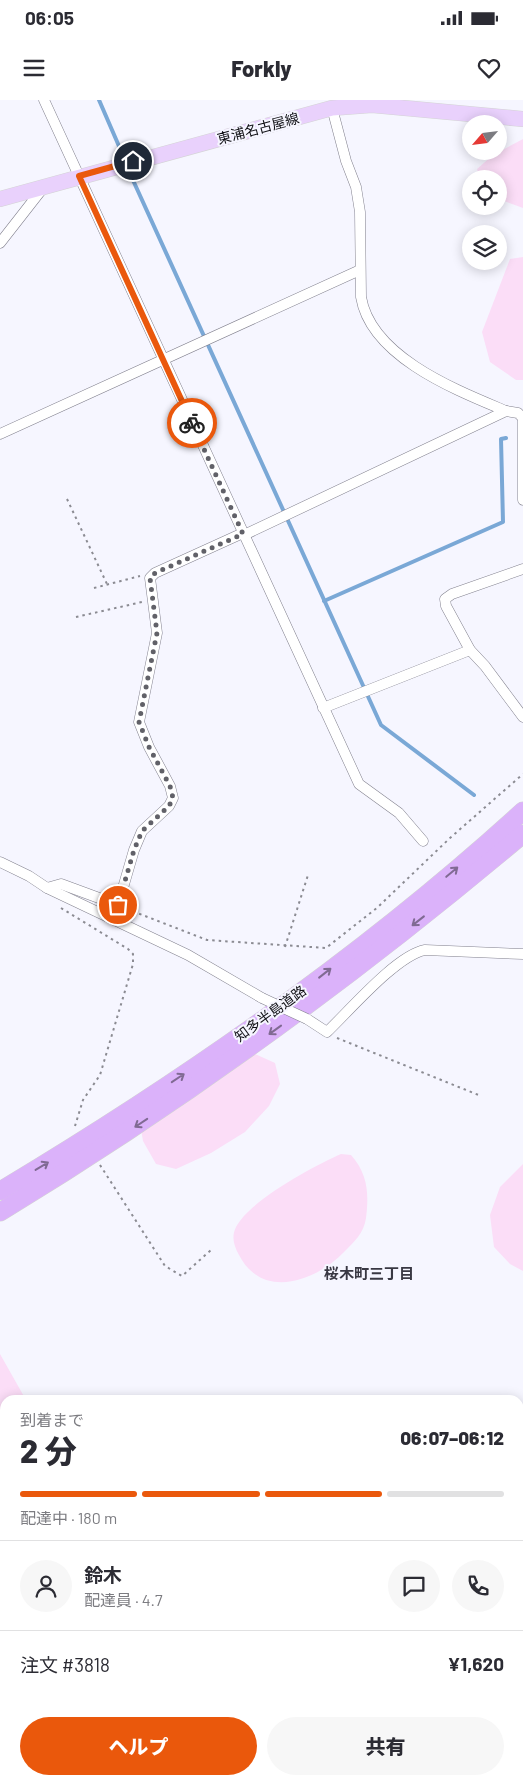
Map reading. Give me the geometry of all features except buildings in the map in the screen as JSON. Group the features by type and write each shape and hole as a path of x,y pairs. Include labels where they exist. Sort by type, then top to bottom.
{"highway":[{"name":"知多半島道路","path":"0,1191 116,1119 222,1049 320,977 427,893 523,811"},
{"name":"知多半島道路","path":"0,1212 126,1133 329,991 437,906 523,834"}],"main road":[{"name":"東浦名古屋線","path":"0,199 332,108 372,105 523,119"}],"street":[{"path":"44,100 359,784 399,813 423,841"},
{"path":"332,108 346,161 356,187 360,212 360,270 364,310 377,334 397,352 437,380 506,411 518,413 523,418 523,500"},
{"path":"0,242 43,188"},
{"path":"0,434 163,358 360,270"},
{"path":"47,888 61,884 118,905 134,850 142,831 169,806 173,798 170,786 149,747 139,722 157,633 150,578 155,573 506,411"},
{"path":"523,570 452,594 446,599 446,606 470,650 485,666 523,716"},
{"path":"323,708 470,650"},
{"path":"0,862 30,876 47,888 188,955 262,998 327,1032 399,964 417,952 425,950 523,954"}],"path":[{"path":"67,500 107,584"},
{"path":"94,588 140,576 150,578"},
{"path":"76,617 152,599"},
{"path":"118,905 198,938 218,942 320,949 336,942 378,907 450,838 523,774"},
{"path":"285,947 308,875"},
{"path":"57,906 128,949 133,954 134,964 100,1075 83,1100 75,1121 77,1129"},
{"path":"327,1032 335,1037 481,1096"},
{"path":"99,1163 165,1266 182,1276 212,1250"}],"shaded area":[{"path":"523,139 523,208 507,202 507,170 477,169 487,160 508,160 508,147"},
{"path":"523,257 523,380 516,380 490,362 482,332 510,259"},
{"path":"251,1052 275,1063 280,1084 269,1106 245,1132 211,1153 176,1169 156,1164 143,1141 136,1100"},
{"path":"341,1154 351,1155 357,1162 366,1185 366,1218 358,1237 332,1263 304,1278 289,1282 275,1282 261,1278 249,1269 239,1255 234,1241 236,1227 243,1217 268,1195"},
{"path":"523,1164 523,1271 510,1264 494,1247 490,1215 500,1187"},
{"path":"0,1354 23,1395 0,1395"}],"waterway":[{"path":"99,100 125,160"},
{"path":"127,167 381,725 474,795"},
{"path":"324,601 503,522 501,439 506,438"}],"way so far":[{"path":"118,905 134,850 142,831 169,806 173,798 170,786 149,747 139,722 157,633 150,578 155,573 243,534 192,423"}],"district":[{"name":"桜木町三丁目","path":"369,1273"}],"route":[{"path":"133,161 79,176 192,423"}]}
